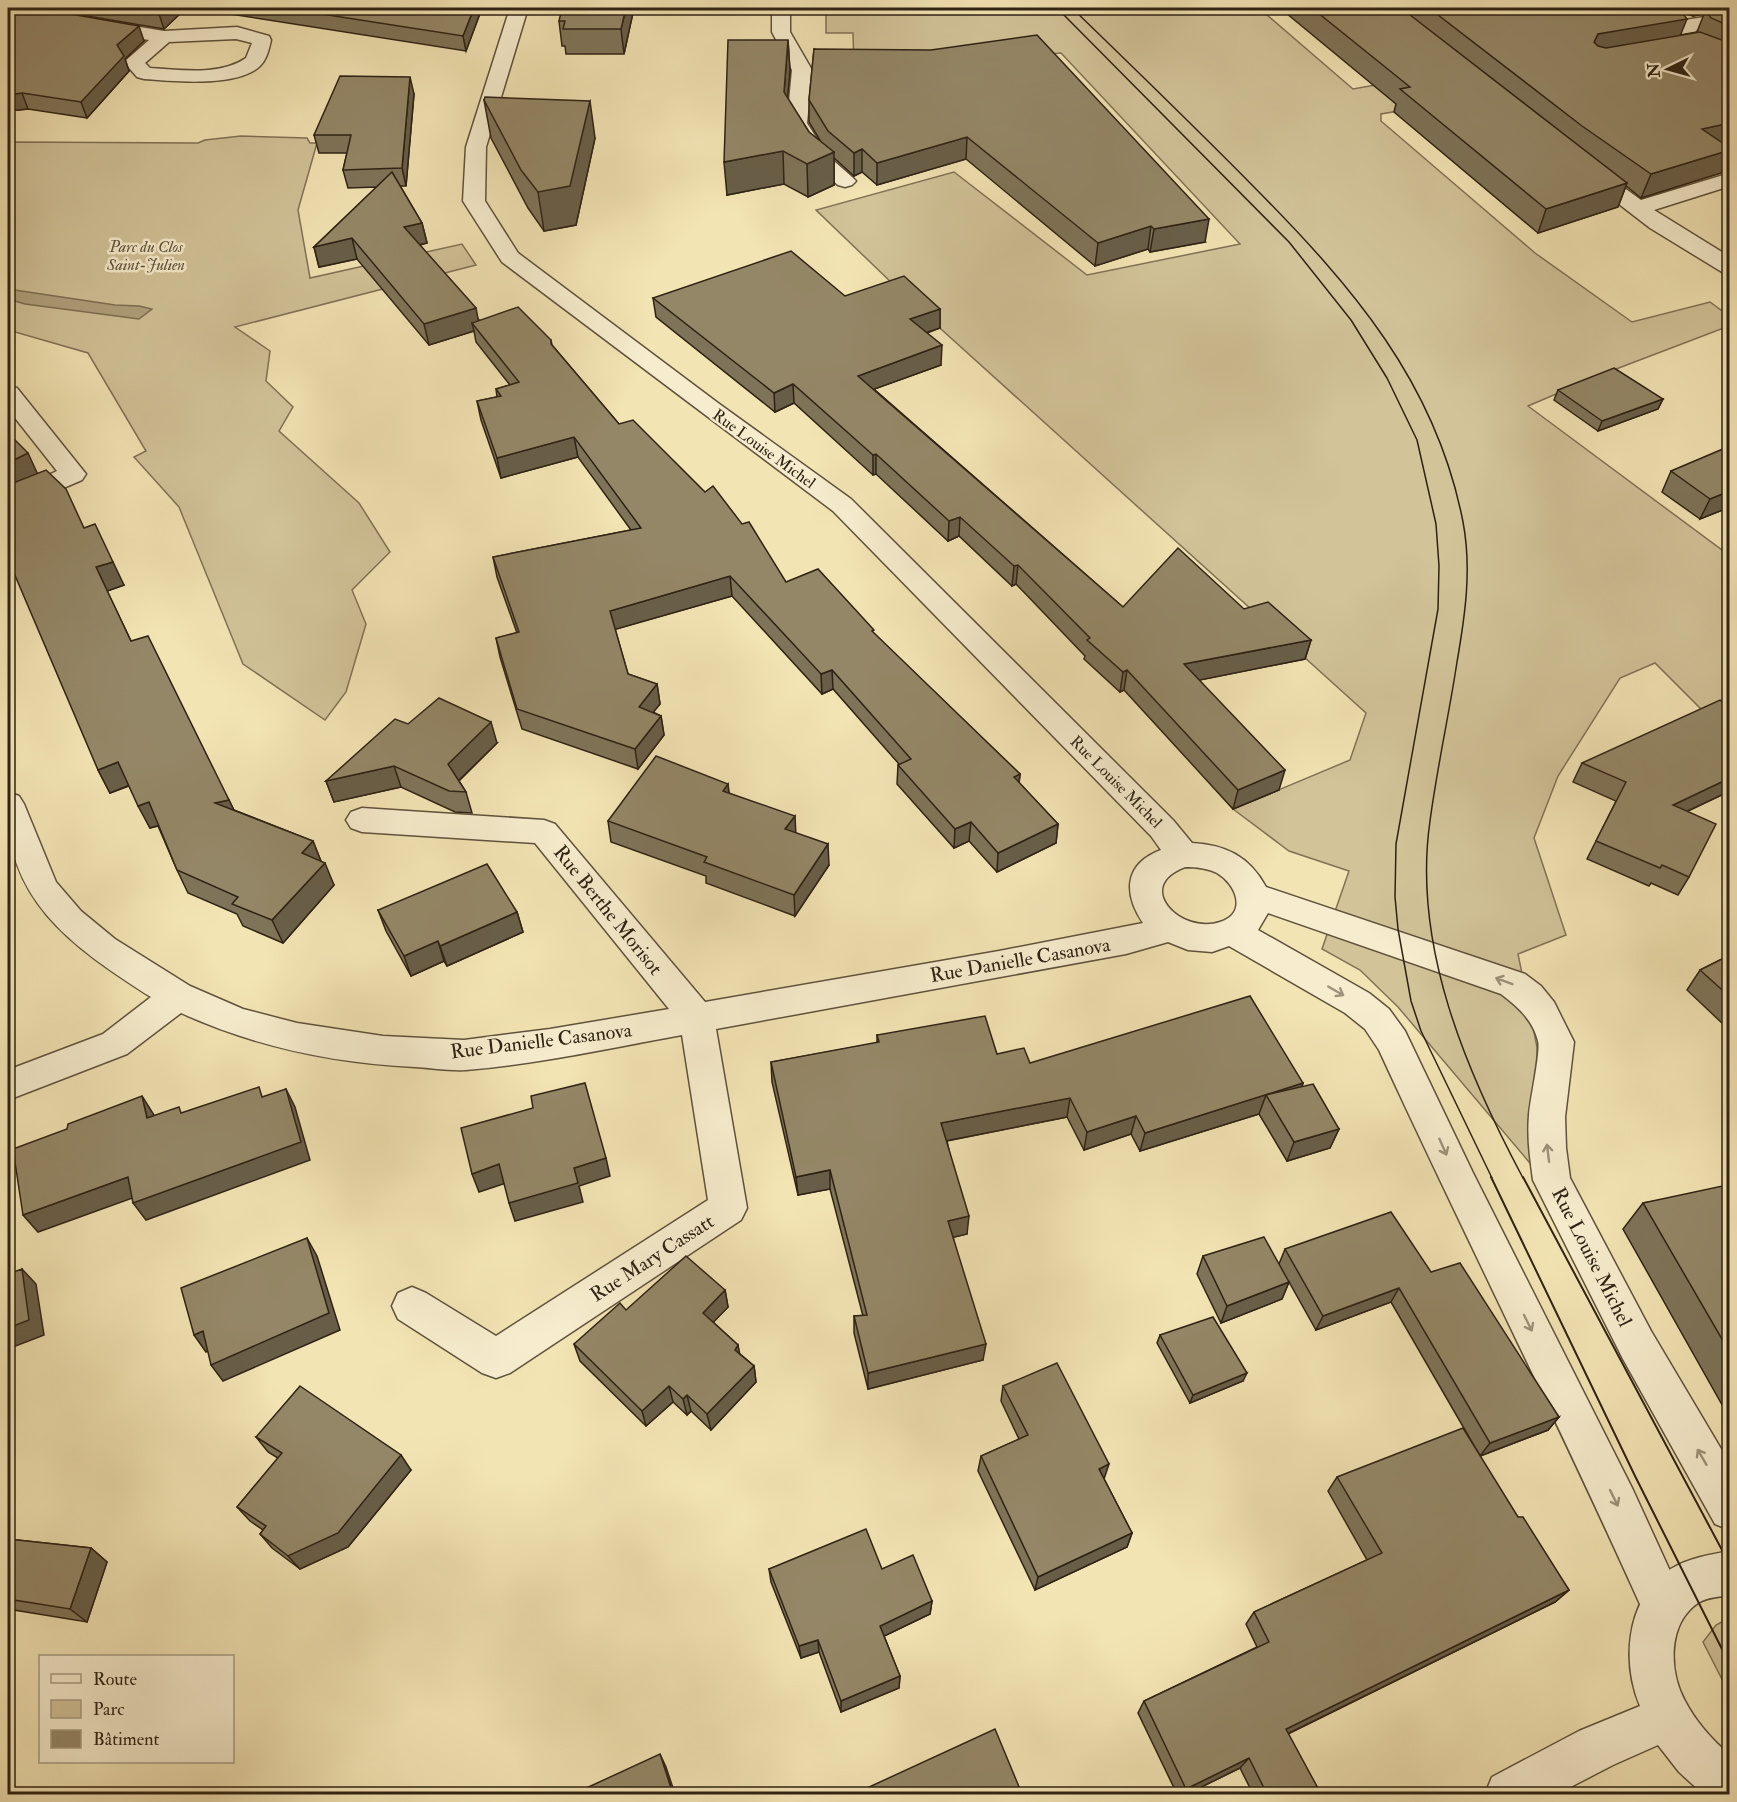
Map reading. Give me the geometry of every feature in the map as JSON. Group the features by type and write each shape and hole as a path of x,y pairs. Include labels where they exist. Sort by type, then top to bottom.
{"street":[{"name":"Rue Louise Michel","path":"519,8 476,147 474,201 510,257 842,506 1162,828 1182,855"},
{"path":"781,8 781,32 802,70 797,123 819,159 845,181"},
{"path":"1672,18 1692,24 1730,18"},
{"path":"84,24 164,38 237,33 262,40 256,59 248,67 232,72 173,75 144,73 134,62 164,38"},
{"path":"1692,24 1684,33 1694,46 1730,63"},
{"path":"1673,50 1694,46"},
{"path":"1575,162 1638,208 1730,267"},
{"path":"1638,208 1730,179"},
{"path":"8,393 72,474 8,504"},
{"name":"Rue Danielle Casanova","path":"8,804 42,888 69,920 103,950 178,996 236,1022 297,1038 383,1051 464,1055 550,1044 999,965 1126,941 1169,929"},
{"name":"Rue Berthe Morisot","path":"362,820 544,832 697,1018"},
{"path":"1182,855 1200,855 1223,861 1243,877 1252,895 1250,915 1242,927 1221,937 1203,939 1169,929 1152,914 1146,902 1144,888 1149,875 1158,865 1182,855"},
{"name":"Rue Louise Michel","path":"1252,895 1513,984 1529,996 1542,1012 1556,1042 1547,1117 1547,1148 1552,1180 1637,1345 1730,1509"},
{"path":"1233,932 1357,1003 1377,1019 1393,1041 1460,1185 1617,1504 1664,1606"},
{"path":"8,1085 115,1044 178,996"},
{"name":"Rue Mary Cassatt","path":"412,1306 496,1359 728,1208 697,1018"},
{"path":"1730,1573 1696,1578 1675,1591 1664,1606 1654,1627 1651,1643 1652,1670 1657,1691 1668,1717 1697,1758 1730,1786"},
{"path":"1509,1794 1596,1748 1668,1717"}],"green space":[{"path":"826,8 1259,8 1353,89 1392,82 1422,107 1381,114 1381,121 1535,253 1632,322 1710,302 1729,316 1729,326 1603,374 1528,406 1730,556 1729,721 1718,726 1655,663 1620,678 1558,776 1534,838 1566,935 1518,954 1537,1047 1540,1175 1398,1007 1360,970 1322,949 1349,871 1289,851 1233,809 1350,760 1366,713 921,311 816,210 954,172 1087,275 1240,244 1061,53 854,71 853,33 826,33"},
{"name":"Parc du Clos Saint-Julien","path":"241,136 307,138 310,143 317,143 298,210 310,278 462,244 476,265 235,327 270,351 266,381 293,407 279,431 359,503 390,552 352,590 366,624 346,692 325,720 243,664 179,507 134,457 146,451 88,353 8,330 8,142 198,143 205,140"},
{"path":"1729,1618 1729,1693 1703,1642 1716,1625"}],"shaded area":[{"path":"8,289 152,309 139,319 25,304 8,299"}],"building":[{"path":"8,8 36,8 139,26 117,45 124,56 81,102 22,93 8,95"},
{"path":"122,8 166,8 159,14"},
{"path":"283,8 474,8 463,36"},
{"path":"562,8 626,8 621,29 563,29 565,21 559,21"},
{"path":"1312,8 1401,8 1627,183 1546,209 1400,89 1410,87"},
{"path":"1429,8 1683,8 1681,11 1687,19 1598,34 1594,42 1606,48 1700,32 1730,43 1730,123 1702,129 1730,150 1651,174 1582,126"},
{"path":"1730,8 1730,26 1711,18 1706,11"},
{"path":"1037,35 1209,219 1154,229 1151,226 1098,243 967,137 877,163 862,149 854,153 828,131 809,100 814,49 931,50"},
{"path":"728,40 788,40 784,92 809,132 834,152 807,164 783,151 724,162"},
{"path":"340,76 410,77 402,168 343,170 351,135 314,135"},
{"path":"485,97 590,101 570,186 538,192 521,170 484,100"},
{"path":"392,172 422,223 404,227 476,308 424,324 352,238 314,247"},
{"path":"791,251 845,296 904,276 940,309 910,319 942,345 858,376 1123,607 1178,548 1244,609 1268,602 1311,640 1184,664 1285,770 1238,790 1127,670 1123,672 1087,640 1090,638 1018,565 1014,566 960,517 949,521 876,454 873,455 793,384 774,393 653,298"},
{"path":"518,307 551,340 551,344 619,424 633,420 705,492 713,486 742,524 749,522 786,582 818,569 874,630 872,631 1020,774 1014,777 1058,824 998,853 971,822 955,829 898,765 911,759 832,670 821,674 730,576 610,611 628,674 657,684 639,707 661,716 635,749 517,709 496,638 519,632 493,557 641,528 574,437 497,458 477,401 501,396 496,389 519,382 472,323"},
{"path":"1614,368 1663,399 1602,421 1558,390"},
{"path":"8,433 28,453 8,463"},
{"path":"1730,446 1730,491 1710,499 1671,471"},
{"path":"46,470 66,489 84,528 95,524 113,562 96,567 131,641 148,636 229,800 215,803 313,841 302,853 325,863 272,920 232,904 238,897 177,870 149,802 138,806 118,762 98,770 8,559 8,485"},
{"path":"439,698 491,722 448,764 466,792 449,791 394,766 326,781 395,719 408,724"},
{"path":"1720,700 1730,708 1730,778 1673,805 1716,824 1689,877 1662,865 1660,868 1596,841 1626,782 1582,763"},
{"path":"656,756 728,784 723,791 795,816 785,829 828,844 794,895 704,862 707,857 608,821"},
{"path":"487,864 517,912 440,946 438,941 404,956 378,910"},
{"path":"1730,955 1730,997 1700,970"},
{"path":"1250,996 1303,1083 1145,1133 1136,1116 1087,1132 1070,1098 941,1123 969,1216 948,1221 986,1344 868,1373 854,1316 867,1315 830,1170 796,1177 771,1062 879,1042 877,1035 985,1016 997,1054 1024,1048 1030,1063"},
{"path":"585,1083 606,1158 574,1168 578,1183 509,1203 499,1164 472,1174 461,1128 533,1108 531,1096"},
{"path":"1313,1084 1339,1129 1294,1142 1266,1095"},
{"path":"259,1087 262,1097 286,1089 301,1142 133,1203 128,1177 23,1215 13,1149 67,1129 68,1124 142,1096 147,1118 179,1107 181,1113"},
{"path":"1727,1185 1730,1189 1730,1353 1643,1203"},
{"path":"1391,1212 1431,1272 1460,1263 1559,1417 1490,1443 1399,1288 1323,1316 1285,1249"},
{"path":"1264,1237 1289,1282 1227,1306 1203,1256"},
{"path":"307,1238 329,1313 211,1365 203,1331 194,1335 181,1288"},
{"path":"686,1256 725,1290 703,1313 738,1345 735,1350 754,1366 707,1414 687,1395 683,1399 669,1386 642,1411 574,1344 620,1303 626,1310"},
{"path":"22,1269 29,1320 8,1328 8,1274"},
{"path":"1213,1317 1247,1373 1193,1395 1160,1335"},
{"path":"1057,1363 1109,1464 1099,1469 1132,1533 1038,1577 981,1456 1028,1435 1003,1386"},
{"path":"300,1386 401,1455 338,1533 288,1556 260,1534 266,1526 237,1507 282,1453 256,1437"},
{"path":"1463,1428 1518,1517 1523,1517 1569,1590 1286,1729 1321,1794 1267,1794 1249,1758 1186,1789 1144,1701 1269,1642 1254,1612 1382,1553 1337,1477"},
{"path":"866,1529 882,1569 913,1555 932,1601 880,1626 900,1676 841,1701 818,1640 799,1646 769,1569"},
{"path":"8,1539 91,1548 70,1609 8,1599"},
{"path":"995,1729 1022,1794 854,1794"},
{"path":"660,1754 673,1794 583,1794 582,1790"}],"tram line":[{"path":"1057,8 1289,242 1351,320 1387,378 1417,440 1436,524 1439,566 1438,609 1396,844 1395,897 1398,929 1411,1001 1421,1031 1492,1178"},
{"path":"1072,8 1231,164 1324,261 1385,339 1411,380 1433,424 1450,471 1463,522 1467,575 1463,627 1430,821 1426,868 1429,914 1436,960 1448,1006 1464,1051 1482,1095 1523,1178"},
{"path":"1491,1177 1635,1476 1730,1665"},
{"path":"1523,1177 1730,1565"}]}
